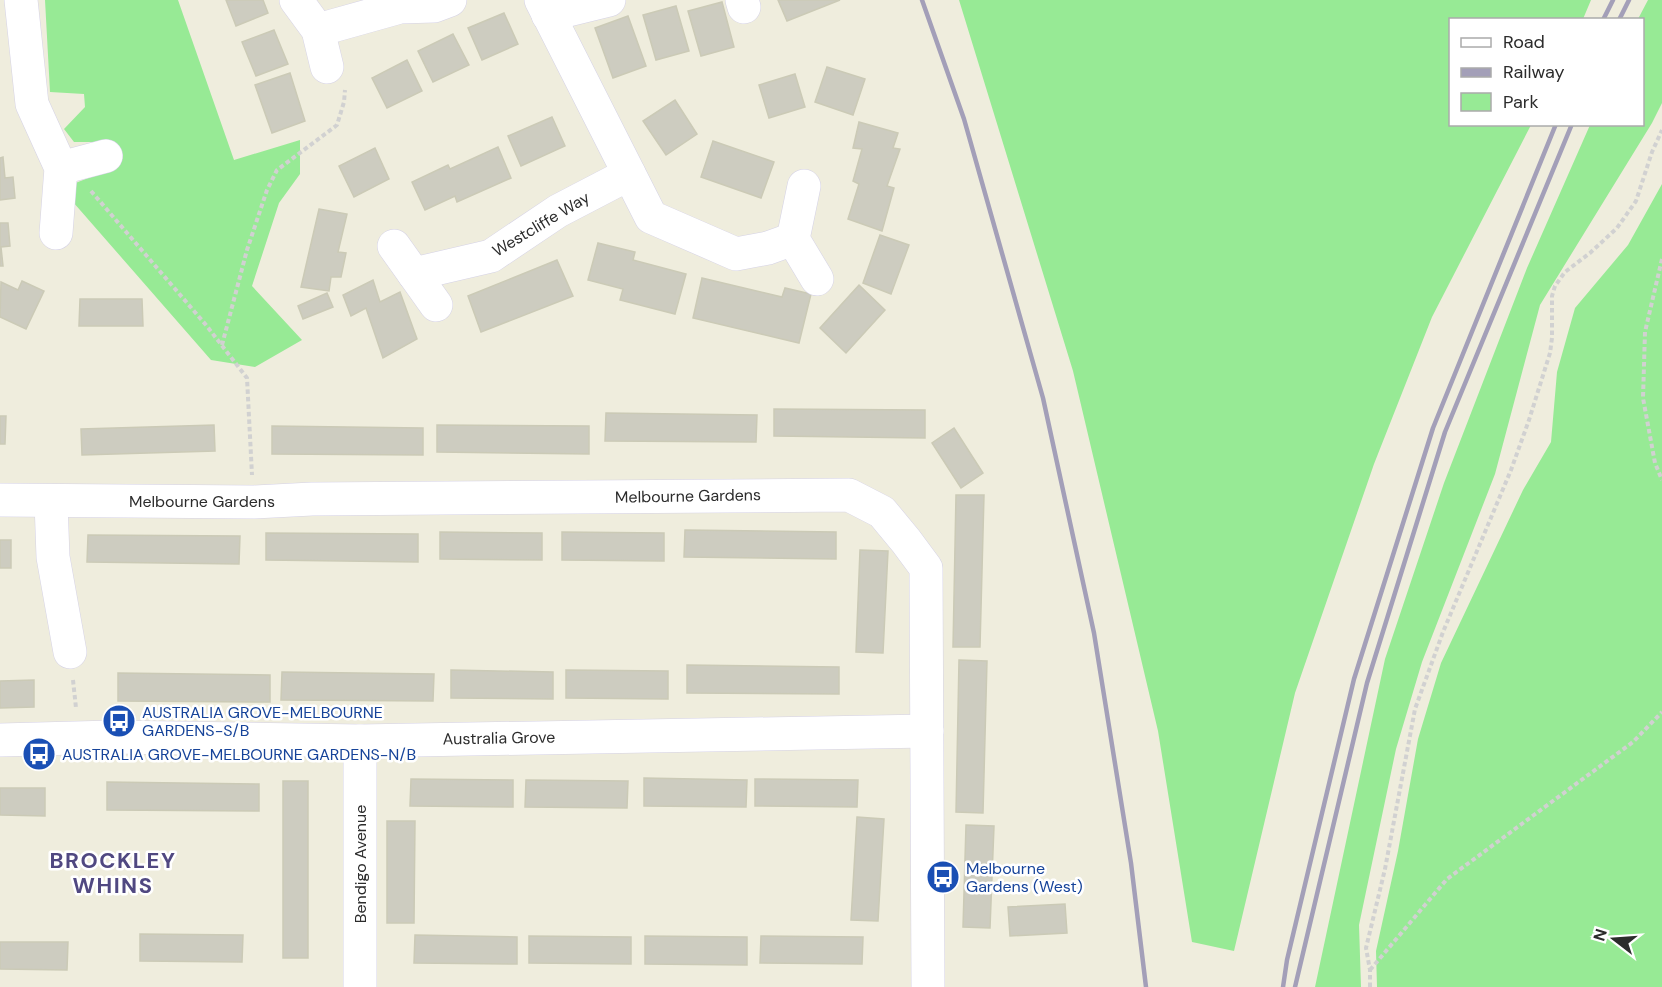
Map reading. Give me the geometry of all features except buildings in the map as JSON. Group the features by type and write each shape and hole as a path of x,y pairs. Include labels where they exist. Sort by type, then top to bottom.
{"street":[{"path":"21,0 32,104 65,167 56,233"},
{"path":"296,0 318,30 336,74"},
{"path":"318,30 400,7 434,6 450,0"},
{"path":"609,0 544,8 651,217 736,254 768,248 793,239"},
{"path":"65,167 106,156"},
{"name":"Westcliffe Way","path":"414,274 491,256 558,211 629,174"},
{"path":"804,186 793,239 817,279"},
{"path":"394,246 435,305"},
{"name":"Melbourne Gardens","path":"0,500 254,502 312,499 849,495 882,512 926,568 928,987"},
{"path":"51,502 53,556 70,652"},
{"name":"Australia Grove","path":"0,740 112,737 360,741 927,731"},
{"name":"Bendigo Avenue","path":"360,741 360,987"}],"path":[{"path":"222,345 247,250 267,190 277,170 337,125 344,102 336,74"},
{"path":"1370,987 1366,948 1394,824 1415,709 1443,632 1511,470 1529,420 1551,353 1552,296 1565,272 1617,228 1636,201 1652,152 1662,130"},
{"path":"65,167 222,345 247,378 254,502"},
{"path":"1662,259 1645,332 1643,398 1655,463 1662,480"},
{"path":"70,652 80,738"},
{"path":"1370,970 1447,879 1633,741 1662,712"}],"green space":[{"path":"45,0 178,0 234,160 300,140 300,174 279,203 252,286 302,340 255,367 211,360 73,202 73,184 111,169 120,161 115,142 74,142 64,129 85,107 84,94 50,92"},
{"path":"959,0 1591,0 1583,18 1449,18 1449,126 1530,126 1432,317 1374,464 1295,693 1234,951 1192,942 1158,731 1073,371"},
{"path":"1648,0 1662,0 1662,103 1540,305 1495,474 1422,662 1396,749 1359,925 1361,987 1315,987 1385,659 1444,483 1527,268 1590,126 1644,126 1644,18 1639,18"},
{"path":"1662,184 1662,987 1377,987 1376,951 1398,851 1418,739 1441,663 1523,490 1551,442 1557,372 1575,308 1628,245"}],"railway":[{"path":"922,0 964,119 1043,398 1094,633 1131,863 1146,987"},
{"path":"1604,18 1613,0"},
{"path":"1620,18 1629,0"},
{"path":"1283,987 1287,960 1354,679 1433,428 1555,126"},
{"path":"1295,987 1367,683 1445,432 1571,126"}],"place":[{"name":"AUSTRALIA GROVE-MELBOURNE GARDENS-S/B","path":"119,721"},
{"name":"AUSTRALIA GROVE-MELBOURNE GARDENS-N/B","path":"39,754"},
{"name":"Melbourne Gardens (West)","path":"943,877"}],"district":[{"name":"BROCKLEY WHINS","path":"113,872"}]}
